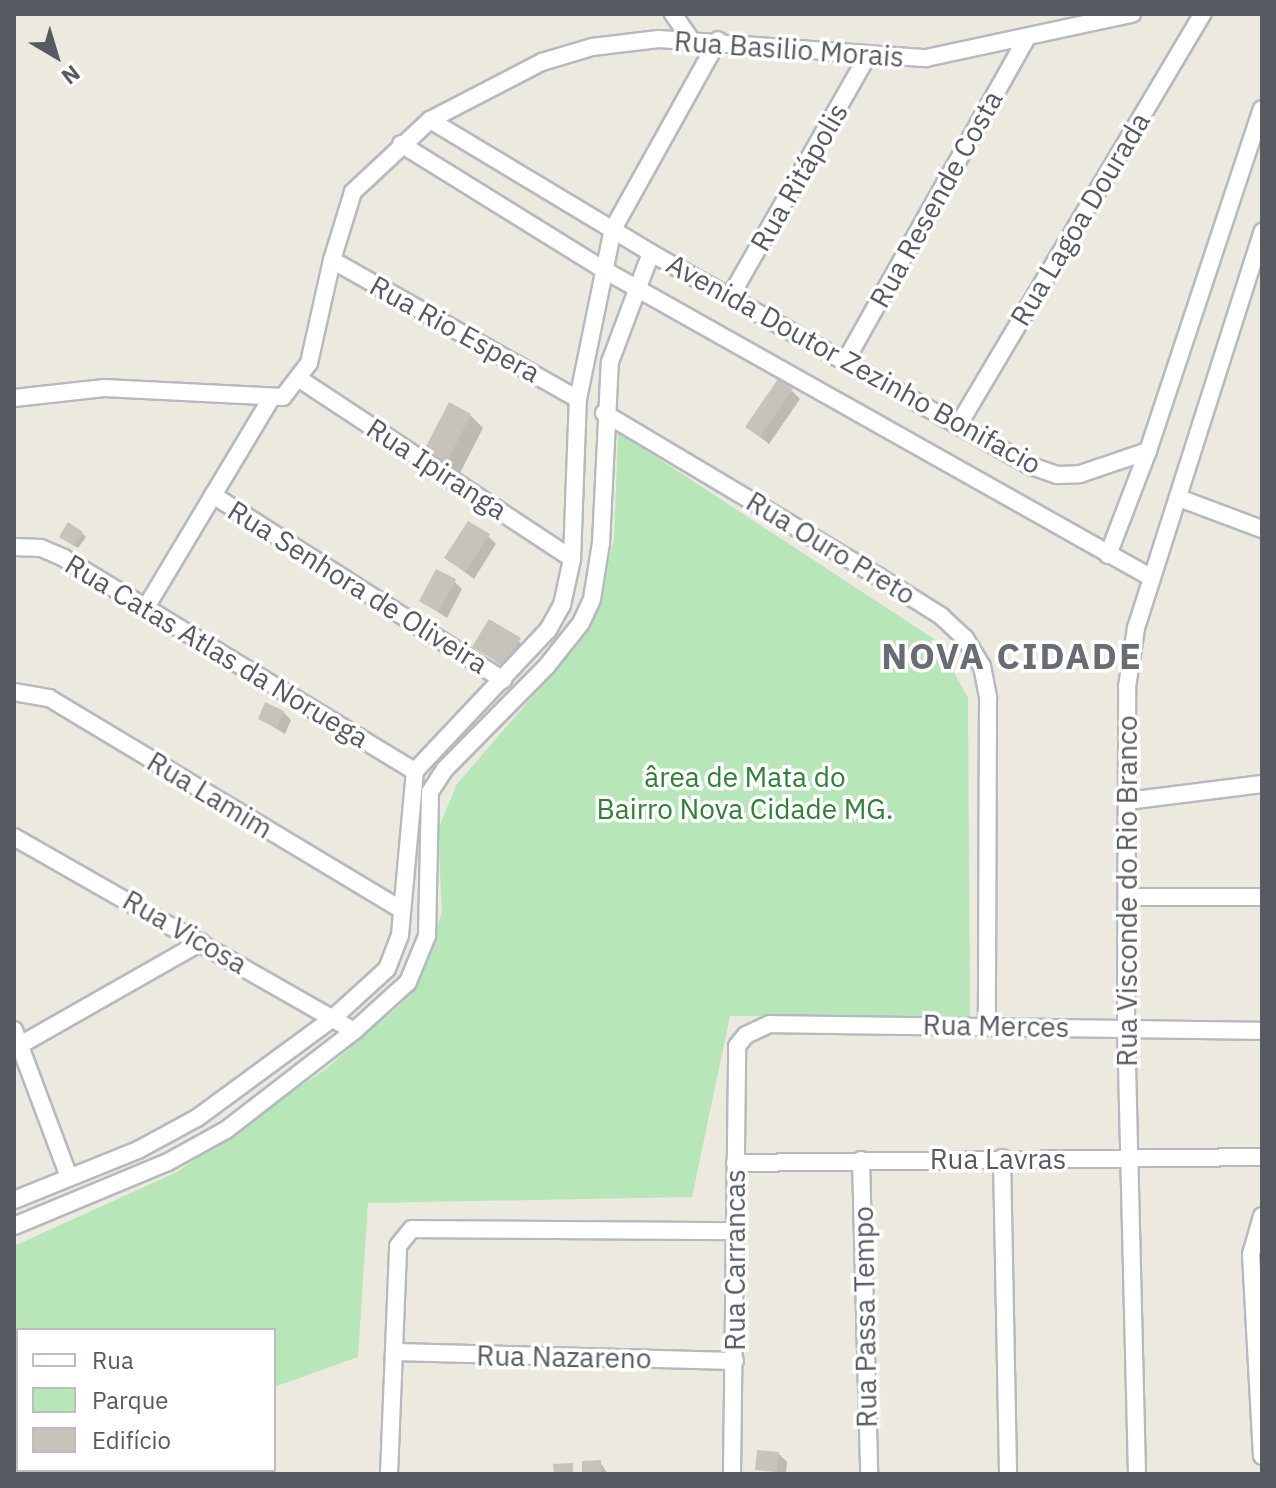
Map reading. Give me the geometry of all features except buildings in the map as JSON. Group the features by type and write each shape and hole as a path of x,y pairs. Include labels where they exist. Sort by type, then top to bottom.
{"street":[{"path":"673,14 691,40"},
{"name":"Rua Basilio Morais","path":"301,380 353,192 430,120 485,87 554,58 592,47 718,40 867,57 953,55 1132,14"},
{"name":"Rua Lagoa Dourada","path":"959,424 1202,14"},
{"name":"Rua Resende Costa","path":"846,360 1027,38"},
{"path":"14,1200 138,1150 197,1118 332,1019 387,969 400,935 415,771 548,630 562,605 572,559 578,399 613,229 718,40"},
{"name":"Rua Ritápolis","path":"730,297 867,57"},
{"path":"1108,555 1148,451 1262,109"},
{"name":"Avenida Doutor Zezinho Bonifacio","path":"430,120 651,253 1031,466 1057,475 1109,468 1148,451"},
{"name":"Avenida Doutor Zezinho Bonifacio","path":"401,144 606,271 636,284 1152,578"},
{"path":"1152,578 1262,232"},
{"name":"Avenida Doutor Zezinho Bonifacio","path":"14,1226 168,1162 226,1130 392,1000 420,959 427,936 430,792 445,769 546,667 581,623 592,599 601,543 604,413 610,362 636,284 651,253"},
{"name":"Rua Rio Espera","path":"332,260 578,399"},
{"path":"14,398 104,388 270,400 283,397 301,380"},
{"name":"Rua Ipiranga","path":"301,380 572,559"},
{"path":"145,609 270,400"},
{"name":"Rua Ouro Preto","path":"604,413 889,583 965,638 982,666 988,698 987,1023"},
{"name":"Rua Senhora de Oliveira","path":"213,495 503,680"},
{"path":"1179,498 1262,529"},
{"name":"Rua Catas Atlas da Noruega","path":"14,547 41,548 64,558 415,771"},
{"name":"Rua Visconde do Rio Branco","path":"1137,1474 1126,1029 1130,897 1127,687 1152,578"},
{"name":"Rua Lamim","path":"14,692 49,698 402,910"},
{"path":"1127,801 1262,784"},
{"name":"Rua Vicosa","path":"14,837 354,1031"},
{"path":"1130,897 1262,897"},
{"path":"69,1177 17,1038 201,942"},
{"name":"Rua Merces","path":"737,1046 746,1035 770,1024 987,1023 1262,1031"},
{"name":"Rua Carrancas","path":"732,1474 737,1046"},
{"name":"Rua Lavras","path":"735,1163 1262,1157"},
{"path":"1002,1158 1008,1474"},
{"name":"Rua Passa Tempo","path":"861,1160 869,1474"},
{"path":"1262,1216 1251,1254 1262,1456"},
{"path":"389,1474 398,1246 412,1229 734,1231"},
{"name":"Rua Nazareno","path":"394,1352 735,1361"}],"green space":[{"name":"ârea de Mata do Bairro Nova Cidade MG.","path":"618,432 937,641 968,698 970,1017 730,1016 692,1197 368,1203 358,1357 276,1386 276,1328 16,1328 14,1408 14,1246 177,1172 327,1068 400,1005 423,971 442,912 438,829 457,784 591,628 614,539"}],"district":[{"name":"NOVA CIDADE","path":"1012,656"}]}
